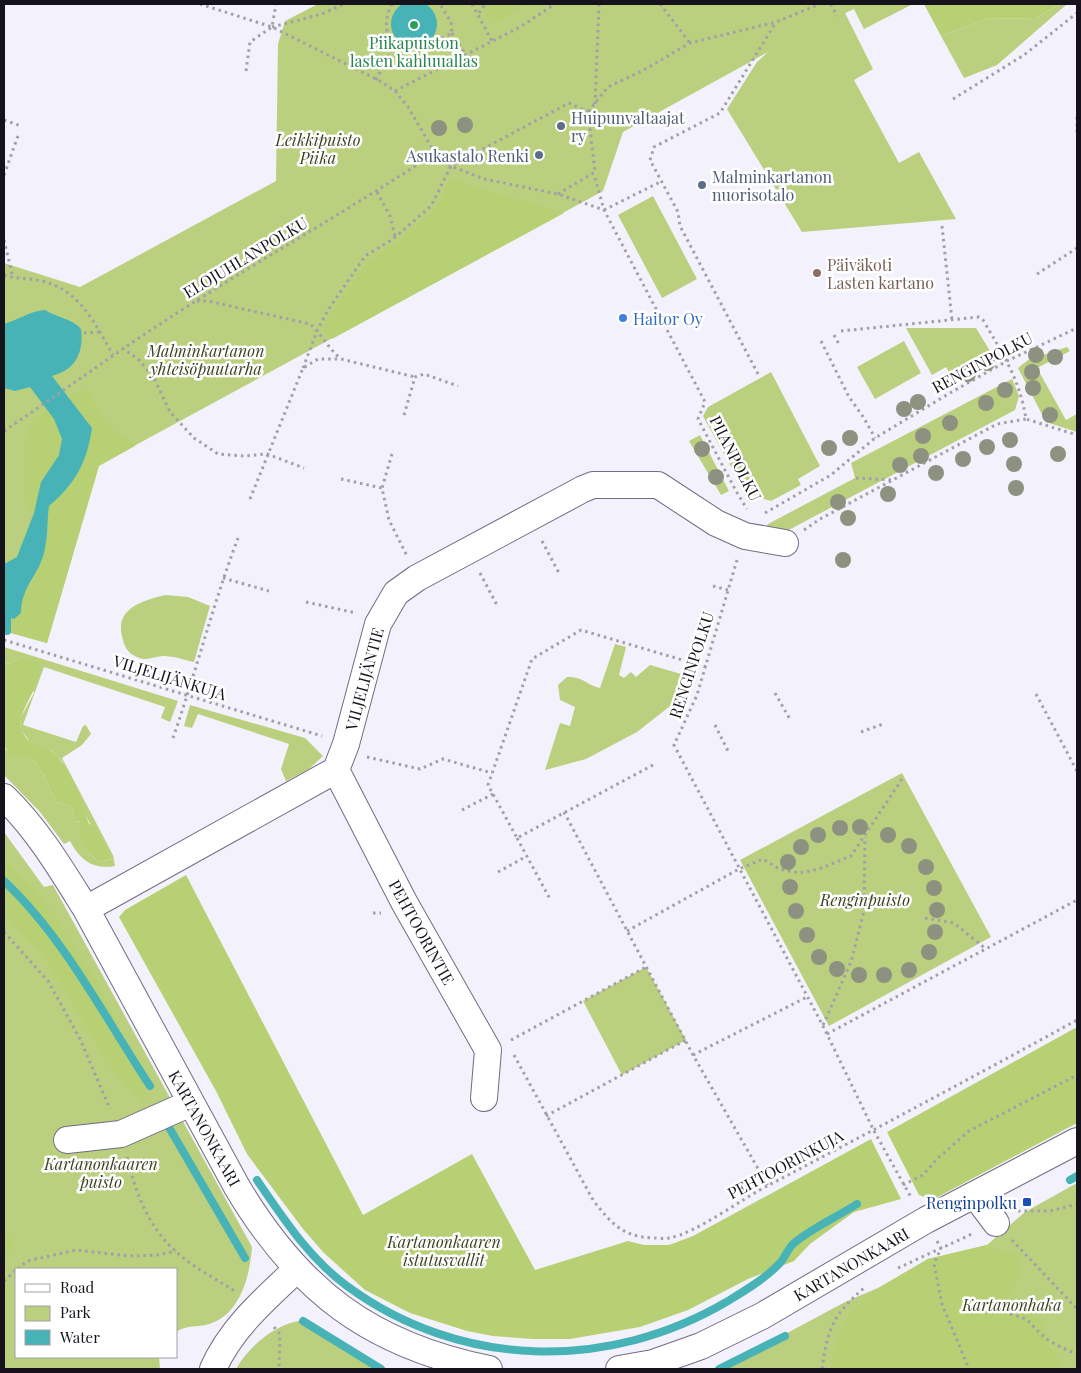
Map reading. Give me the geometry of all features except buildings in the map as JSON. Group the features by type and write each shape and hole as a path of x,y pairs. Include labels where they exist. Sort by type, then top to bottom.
{"street":[{"name":"VILJELIJÄNTIE","path":"336,770 346,744 378,624 386,607 396,593 417,578 593,485 658,485 716,523 750,528"},
{"path":"750,528 785,543"},
{"path":"86,909 336,770"},
{"name":"PEHTOORINTIE","path":"336,770 404,902 488,1050"},
{"name":"KARTANONKAARI","path":"4,797 42,839 86,909 191,1103 256,1218 297,1269 317,1291 360,1322 405,1345 483,1369"},
{"path":"484,1098 488,1050"},
{"path":"67,1140 121,1134 191,1103"},
{"name":"KARTANONKAARI","path":"619,1369 654,1363 701,1346 762,1316 926,1220 1077,1141"},
{"path":"975,1195 996,1223"},
{"path":"213,1369 229,1340 244,1321 297,1269"}],"path":[{"path":"200,4 272,27 395,91 408,107 435,153 451,166 484,179 558,194 604,210 662,181"},
{"path":"272,27 276,4"},
{"path":"246,71 250,42 272,27 322,14 344,4"},
{"path":"392,4 385,17 386,28 394,45 413,54 452,33"},
{"path":"440,4 451,22 452,33 466,55"},
{"path":"472,4 479,13 492,41"},
{"path":"479,13 485,4"},
{"path":"395,91 520,27 555,4"},
{"path":"595,104 599,4"},
{"path":"660,4 690,43"},
{"path":"558,194 594,172 588,112 608,87 642,71 690,43 776,22 820,4"},
{"path":"831,4 837,16"},
{"path":"953,99 1024,56 1077,13"},
{"path":"758,374 680,226 678,212 650,160 654,147 720,113 776,22"},
{"path":"376,80 394,45"},
{"path":"250,499 317,331 328,310 365,256 396,236 431,206 451,166 569,103 588,112"},
{"path":"1077,117 1077,134"},
{"path":"4,120 21,126"},
{"path":"4,175 19,133"},
{"name":"ELOJUHLANPOLKU","path":"4,430 72,386 112,354 377,192 435,153"},
{"path":"595,178 602,196 604,210"},
{"path":"377,192 390,216 396,236"},
{"name":"PIIANPOLKU","path":"604,210 705,402 698,419 736,490 750,528"},
{"path":"942,226 952,320"},
{"path":"4,240 13,278"},
{"path":"1037,274 1077,248"},
{"path":"4,275 13,278 43,281 66,291 84,307 112,354"},
{"path":"196,301 208,301 310,324 317,331 326,346 341,359"},
{"path":"841,331 902,327 979,317 983,320 1007,361 1022,395 1026,419"},
{"name":"RENGINPOLKU","path":"912,1200 874,1131 808,997 674,745 697,695 728,590 750,528 831,475 875,438 1007,361 1077,328"},
{"path":"84,333 100,332"},
{"path":"834,335 840,346"},
{"path":"821,341 849,396 875,438"},
{"path":"122,348 138,359 154,378 170,412 194,438 218,454 244,456 267,454 304,468"},
{"path":"303,368 318,359 341,359 415,377 424,374 458,386"},
{"path":"404,415 415,377"},
{"path":"785,543 820,519 997,424 1026,419 1077,435"},
{"path":"392,454 382,488 389,520 410,564"},
{"path":"856,478 895,480"},
{"path":"341,479 382,488"},
{"path":"537,532 560,575"},
{"path":"173,738 223,578 238,538"},
{"path":"475,565 498,607"},
{"path":"223,578 269,591"},
{"path":"713,586 728,590"},
{"path":"306,602 365,615"},
{"path":"550,899 488,785 532,659 581,630 706,667"},
{"name":"VILJELIJÄNKUJA","path":"4,640 330,739"},
{"path":"775,693 790,721"},
{"path":"1036,694 1077,771"},
{"path":"861,732 883,724"},
{"path":"715,725 729,753"},
{"path":"359,755 420,769 443,759 492,773"},
{"path":"517,838 653,765"},
{"path":"627,931 739,869 763,859 779,869 800,873 819,869 850,856 865,837 904,776"},
{"path":"462,810 492,794"},
{"path":"564,812 693,1055 768,1186"},
{"path":"823,1026 851,962 864,911 865,837"},
{"path":"498,872 527,856"},
{"path":"827,1034 1077,900"},
{"path":"925,918 954,923 986,949"},
{"path":"488,1050 507,1042 646,967"},
{"path":"693,1055 808,997"},
{"name":"PEHTOORINKUJA","path":"686,1040 546,1116 593,1200 608,1219 620,1229 634,1236 669,1238 690,1230 1077,1020"},
{"path":"903,1185 923,1174 969,1131 1077,1075"},
{"path":"892,1271 996,1223 1015,1211 1050,1211 1077,1204"},
{"path":"996,1223 1077,1309"},
{"path":"941,1248 934,1264 942,1304 970,1369"},
{"path":"19,1268 27,1261 76,1250 129,1256 157,1255 176,1251"},
{"path":"4,1281 15,1272"},
{"path":"822,1369 827,1334 842,1307 868,1285"},
{"path":"1010,1314 1028,1318 1041,1334 1060,1347 1077,1354"},
{"path":"276,1329 280,1334 279,1369"}],"green space":[{"path":"318,4 913,4 864,29 854,9 845,13 873,69 854,80 899,163 919,152 956,219 802,232 727,109 757,62 768,52 623,132 603,191 99,465 47,643 4,631 4,263 80,287 276,181 278,44 285,21"},
{"path":"480,4 526,4 492,25"},
{"path":"924,4 1060,4 1035,19 989,18 941,36"},
{"path":"1060,4 1067,4 997,65 964,78 941,36 989,18 1035,19"},
{"path":"450,179 564,213 332,339 323,330 334,308 368,262 401,239 436,208"},
{"path":"653,196 697,279 662,298 618,215"},
{"path":"906,328 976,328 993,356 952,377 946,367 932,375"},
{"path":"904,341 921,373 875,399 857,367"},
{"path":"1067,347 1070,351 1037,368 1066,420 1077,414 1077,432 1046,422 1018,368 1028,360"},
{"path":"771,372 820,466 798,479 801,485 771,501 746,494 703,416 708,407"},
{"path":"1012,379 1019,396 1015,410 783,533 764,531 768,524 855,478 851,463"},
{"path":"80,390 91,391 93,401 102,417 135,446 99,466 47,643 4,631 4,615 14,619 21,613 21,600 40,565 46,525 26,502 24,466 26,434 27,429 36,418"},
{"path":"700,435 729,491 721,495 689,441"},
{"path":"166,595 188,597 210,606 194,662 168,656 141,658 128,651 125,646 121,626 127,612 141,603"},
{"path":"615,644 626,647 619,675 624,678 631,672 636,677 650,665 681,674 674,703 637,732 586,759 545,770 560,723 570,726 575,707 560,700 558,685 567,677 573,677 600,688"},
{"path":"4,647 178,701 170,722 161,718 165,707 44,667 23,725 76,742 83,726 86,725 91,734 82,745 62,758 113,855 115,866 94,865 78,853 70,841 64,844 40,812 4,775 4,745 6,750 32,759 43,774 56,802 72,807 75,821 81,822 90,854 100,862 111,859 90,824 62,761 52,751 31,743 21,730 20,719 34,693 18,659 8,664 4,663"},
{"path":"18,659 38,659 40,669 35,688 22,715 20,724 22,731 32,743 53,752 65,766 89,824 95,827 111,859 100,862 89,853 83,845 81,822 75,821 72,807 56,802 43,774 32,759 12,754 4,745 4,663 8,664"},
{"path":"190,705 305,738 323,756 309,769 286,781 281,769 289,744 198,714 192,728 184,726"},
{"name":"Renginpuisto","path":"902,773 991,937 829,1026 740,860"},
{"name":"Kartanonkaaren puisto","path":"4,832 44,887 53,885 252,1247 246,1282 236,1303 229,1312 209,1324 178,1331 178,1268 15,1268 15,1358 159,1358 160,1369 4,1369"},
{"path":"4,860 39,893 98,982 147,1090 144,1104 111,1069 42,953 4,918"},
{"name":"Kartanonkaaren istutusvallit","path":"186,875 363,1215 472,1154 535,1270 628,1241 644,1245 669,1245 693,1236 871,1139 901,1199 854,1212 810,1244 794,1261 748,1279 688,1310 640,1327 570,1339 533,1339 493,1336 467,1331 410,1313 365,1290 324,1253 303,1229 247,1154 216,1091 119,917 125,910"},
{"path":"646,967 686,1040 622,1075 583,1001"},
{"path":"1077,1027 1077,1123 932,1200 919,1195 887,1132"},
{"name":"Kartanonhaka","path":"1077,1183 1077,1369 720,1369 845,1302 880,1287 928,1259 987,1245 1025,1212"},
{"path":"4,1231 13,1242 4,1265"},
{"name":"Kartanonhaka","path":"987,1245 1022,1256 1013,1298 1042,1322 1048,1344 1061,1361 1063,1369 830,1369 836,1338 850,1312 880,1287 928,1259"},
{"path":"304,1320 346,1348 384,1369 236,1369 248,1352 264,1337 283,1326"}],"water":[{"name":"Piikapuiston lasten kahluuallas","path":"414,1 427,5 433,11 437,24 433,37 427,43 414,47 401,43 395,37 391,24 395,11 401,5"},
{"path":"45,310 74,323 81,329 81,345 77,359 73,365 52,376 92,428 87,451 79,471 66,489 49,506 47,538 43,557 24,595 21,613 14,619 4,615 4,564 17,557 34,513 41,482 59,455 62,439 54,419 30,387 15,391 4,388 4,324 34,312"}],"waterway":[{"path":"7,616 7,631"},
{"path":"4,881 26,903 65,953 150,1086"},
{"path":"170,1129 245,1258"},
{"path":"1070,1180 1077,1176"},
{"path":"257,1180 309,1250 333,1275 347,1286 391,1313 437,1333 486,1346 535,1351 585,1349 634,1340 682,1324 728,1301 756,1284 780,1263 791,1246 815,1228 857,1204"},
{"path":"303,1321 381,1369"},
{"path":"719,1369 785,1336"}],"place":[{"name":"Piikapuiston lasten kahluuallas","path":"414,25"},
{"name":"Huipunvaltaajat ry","path":"561,126"},
{"name":"Asukastalo Renki","path":"539,155"},
{"name":"Malminkartanon nuorisotalo","path":"702,185"},
{"name":"Päiväkoti Lasten kartano","path":"817,273"},
{"name":"Haitor Oy","path":"623,318"},
{"name":"Renginpolku","path":"1027,1202"}],"park label":[{"name":"Leikkipuisto Piika","path":"318,148"},
{"name":"Malminkartanon yhteisöpuutarha","path":"206,359"}]}
